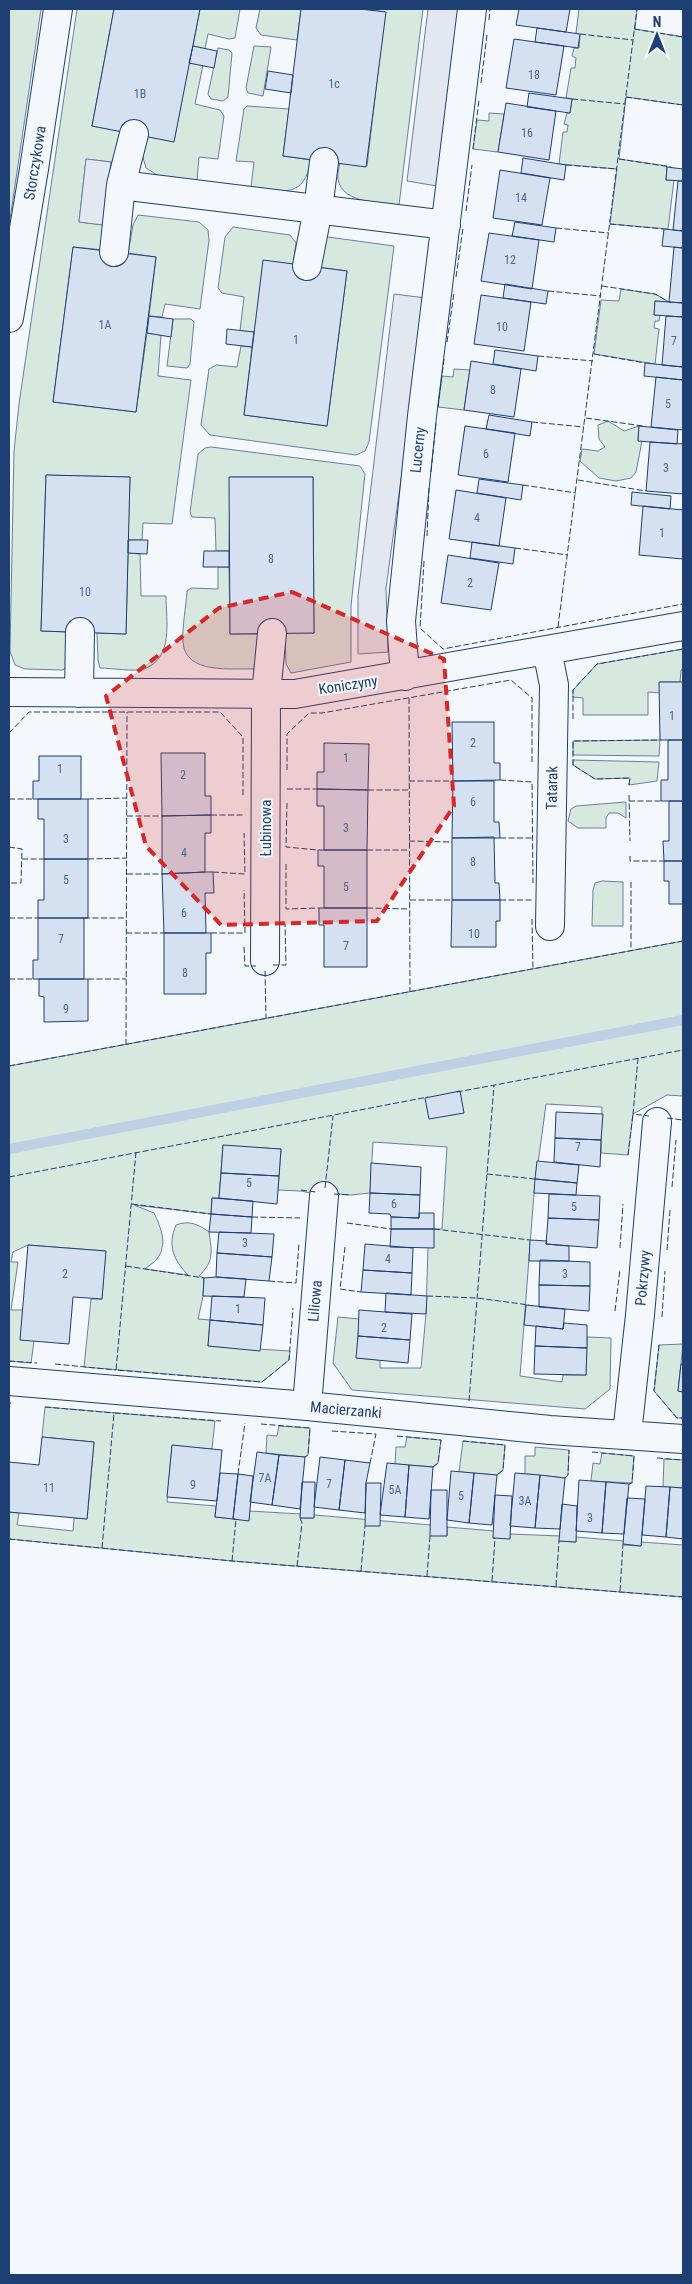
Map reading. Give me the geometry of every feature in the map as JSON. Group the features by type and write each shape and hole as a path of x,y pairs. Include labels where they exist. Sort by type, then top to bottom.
{"street":[{"name":"Storczykowa","path":"9,318 58,9"},
{"name":"Lucerny","path":"405,676 401,621 422,416 472,9"},
{"path":"114,252 121,185 134,134"},
{"path":"307,266 318,209 324,162"},
{"path":"121,185 446,225"},
{"name":"Koniczyny","path":"9,692 295,694 683,626"},
{"path":"79,693 80,632"},
{"name":"Łubinowa","path":"265,961 266,694 272,633"},
{"name":"Tatarak","path":"547,650 554,684 550,926"},
{"name":"Pokrzywy","path":"627,1434 640,1315 657,1122"},
{"name":"Liliowa","path":"307,1406 324,1196"},
{"name":"Macierzanki","path":"9,1381 307,1406 550,1430 683,1439"}],"highlighted area":[{"path":"292,592 444,659 454,806 377,921 221,925 146,846 106,696 219,608"}],"shaded area":[{"path":"9,9 41,9 9,226"},
{"path":"77,9 114,9 92,126 121,131 114,160 111,162 86,159 79,222 103,225 104,250 73,247 53,402 136,412 147,333 161,335 158,376 191,380 172,524 143,523 142,540 128,540 130,477 46,475 41,631 71,632 69,664 63,670 25,669 15,665 10,651 14,451 19,404"},
{"path":"200,9 240,9 235,38 229,39 208,34 205,49 193,46"},
{"path":"260,9 301,9 297,40 261,35 256,28"},
{"path":"360,9 423,9 399,205 372,202 354,197 341,187 338,179 340,163 367,166 385,12"},
{"path":"428,9 459,9 437,186 407,181"},
{"path":"579,9 637,9 635,29 683,37 683,105 626,97 619,159 667,166 666,180 674,180 668,229 610,224 617,169 559,164 563,132 567,132 568,125 564,124 567,113 570,113 572,99 566,98 571,68 575,68 576,58 572,56 574,48 579,48 580,35 576,33"},
{"path":"254,46 271,47 263,96 248,93 246,88"},
{"path":"218,48 229,50 232,53 228,97 223,101 211,99 208,94"},
{"path":"189,63 203,65 195,104 220,110 224,116 218,159 199,157 197,180 162,178 146,168 142,154 145,136 174,141"},
{"path":"247,106 289,109 283,156 311,160 308,173 297,187 282,191 251,187 254,162 236,161 244,109"},
{"path":"489,113 504,114 498,152 473,149 477,120 489,121"},
{"path":"86,159 111,162 103,225 79,222"},
{"path":"138,215 199,222 208,230 209,240 200,309 165,304 162,317 149,316 156,257 128,253 133,225"},
{"path":"233,227 290,235 296,243 293,264 254,332 240,331 244,297 222,293 218,288 225,237"},
{"path":"328,237 394,246 369,442 365,451 356,455 210,435 201,425 209,369 216,365 237,367 241,346 252,347 244,415 327,426 347,271 317,267 320,245"},
{"path":"621,289 655,294 669,302 655,301 654,315 660,315 659,321 655,321 654,328 659,329 655,364 594,354 601,300 619,301"},
{"path":"394,294 426,298 386,588 388,652 358,654 358,596"},
{"path":"173,319 191,319 194,322 190,364 187,368 167,366"},
{"path":"454,369 470,370 464,410 438,407 442,376 453,377"},
{"path":"608,421 624,431 639,426 638,440 642,441 636,472 631,478 616,481 599,478 580,461 582,449 598,451 605,447 599,439 598,425"},
{"path":"211,447 360,466 365,474 351,606 351,662 291,673 286,664 285,633 314,633 313,477 230,477 229,551 216,551 215,518 192,517 190,512 198,454 205,448"},
{"path":"128,553 140,554 141,596 166,596 167,627 164,648 154,664 144,669 100,668 97,633 126,634"},
{"path":"218,567 229,567 230,634 258,634 255,669 211,668 192,660 186,653 183,636 187,591 191,588 218,589"},
{"path":"683,649 683,669 681,670 680,682 660,682 660,693 648,692 648,715 583,715 583,698 573,697 573,690 597,664"},
{"path":"660,740 659,756 573,755 573,741"},
{"path":"573,760 659,762 657,781 629,785 630,778 595,779 573,765"},
{"path":"626,802 626,818 618,813 609,813 606,818 606,828 578,828 568,821 571,809 576,806"},
{"path":"602,881 623,882 623,926 592,926 593,890 595,883"},
{"path":"683,941 683,1096 667,1095 633,1114 628,1155 601,1153 602,1107 546,1104 534,1193 520,1376 562,1382 563,1375 586,1375 587,1337 611,1338 610,1389 585,1409 352,1390 333,1363 338,1317 359,1319 357,1358 380,1360 380,1368 421,1368 426,1314 428,1247 434,1229 442,1229 447,1147 373,1142 370,1193 351,1195 325,1193 324,1196 301,1191 278,1190 281,1149 223,1146 219,1198 212,1198 211,1214 134,1205 154,1213 162,1236 163,1242 160,1253 156,1260 145,1269 188,1275 179,1264 173,1252 172,1240 176,1225 193,1224 209,1232 211,1256 204,1271 199,1276 204,1278 203,1296 198,1319 210,1320 208,1346 290,1351 289,1360 262,1382 84,1367 91,1299 102,1299 105,1251 28,1245 13,1252 11,1262 18,1262 11,1310 23,1310 34,1341 31,1363 9,1361 9,1066"},
{"path":"683,1344 678,1391 683,1392 683,1418 677,1418 654,1391 659,1345"},
{"path":"45,1407 215,1421 212,1449 172,1446 167,1502 216,1506 215,1517 249,1520 249,1511 301,1514 301,1518 313,1518 314,1515 431,1525 447,1536 447,1527 494,1531 510,1538 510,1534 560,1536 559,1541 576,1542 576,1537 624,1541 624,1545 641,1546 641,1542 683,1545 683,1597 232,1561 9,1539 9,1512 19,1513 17,1525 73,1531 74,1518 87,1519 94,1442 42,1437"},
{"path":"279,1426 310,1428 308,1455 305,1457 266,1453 267,1435 277,1436"},
{"path":"407,1437 441,1440 438,1463 433,1467 395,1464 396,1447 405,1447"},
{"path":"463,1441 505,1445 503,1470 497,1475 459,1472"},
{"path":"535,1447 569,1450 568,1475 565,1478 525,1474 525,1456 535,1456"},
{"path":"602,1453 634,1456 632,1483 591,1481 593,1463 600,1464"},
{"path":"664,1459 683,1460 683,1488 663,1487"}],"building":[{"path":"114,9 200,9 174,142 92,126"},
{"path":"301,9 360,9 386,12 366,167 283,156"},
{"path":"519,9 570,9 566,32 516,25"},
{"path":"537,28 580,34 578,48 535,42"},
{"path":"514,39 564,46 556,95 506,88"},
{"path":"193,46 217,51 214,68 189,63"},
{"path":"268,71 293,75 291,93 265,89"},
{"path":"529,93 572,99 570,113 527,107"},
{"path":"506,103 556,111 549,160 498,152"},
{"path":"523,158 566,165 564,180 521,173"},
{"path":"667,167 683,169 683,181 666,180"},
{"path":"500,170 550,178 542,225 493,218"},
{"path":"678,181 683,181 683,231 673,230"},
{"path":"515,222 556,228 554,242 512,236"},
{"path":"664,229 683,231 683,248 662,246"},
{"path":"489,233 539,240 532,289 481,281"},
{"path":"73,247 156,257 136,412 53,402"},
{"path":"674,247 683,248 683,303 669,302"},
{"path":"263,260 347,271 327,426 244,415"},
{"path":"505,284 548,291 546,304 503,298"},
{"path":"481,295 531,302 524,351 474,344"},
{"path":"655,301 683,303 683,317 654,315"},
{"path":"149,316 173,319 171,337 147,333"},
{"path":"666,316 683,317 683,367 662,365"},
{"path":"227,329 254,332 252,347 226,344"},
{"path":"495,350 538,356 536,371 493,364"},
{"path":"471,361 521,369 514,417 464,410"},
{"path":"645,363 683,367 683,380 644,376"},
{"path":"656,377 683,380 683,430 651,427"},
{"path":"489,415 532,422 530,436 486,429"},
{"path":"465,426 515,433 508,482 458,475"},
{"path":"639,426 678,430 677,444 638,441"},
{"path":"650,442 683,444 683,494 646,491"},
{"path":"46,475 130,477 126,634 41,631"},
{"path":"229,477 313,477 314,633 230,634"},
{"path":"479,479 523,485 521,500 477,493"},
{"path":"456,490 506,498 499,546 449,539"},
{"path":"632,492 671,496 670,509 631,505"},
{"path":"643,506 683,510 683,559 639,555"},
{"path":"128,540 148,540 147,554 128,553"},
{"path":"472,542 515,548 513,564 470,558"},
{"path":"204,551 229,551 229,567 203,567"},
{"path":"448,555 499,563 491,610 441,603"},
{"path":"659,682 683,682 683,740 660,740"},
{"path":"452,722 494,722 494,763 500,763 500,780 453,781"},
{"path":"668,740 683,740 683,801 661,801 661,780 668,780"},
{"path":"324,743 369,744 368,790 317,789 317,772 324,772"},
{"path":"161,753 205,753 205,796 211,796 211,815 162,816"},
{"path":"39,756 81,756 81,799 33,799 33,781 39,781"},
{"path":"453,781 494,781 494,822 499,822 500,838 452,838"},
{"path":"317,789 368,790 367,850 324,850 324,806 317,806"},
{"path":"38,799 88,799 88,859 44,859 44,819 38,819"},
{"path":"669,801 683,801 683,861 664,861 663,841 669,841"},
{"path":"211,815 211,833 205,833 205,872 162,874 162,816"},
{"path":"494,837 495,883 499,883 500,900 452,900 452,838"},
{"path":"318,850 367,850 367,908 324,908 324,866 318,866"},
{"path":"44,859 88,859 88,918 38,918 38,900 44,900"},
{"path":"664,861 683,861 683,904 669,904 669,881 664,881"},
{"path":"213,872 214,893 205,893 206,933 164,933 162,874"},
{"path":"452,900 500,900 500,921 496,921 496,947 451,947"},
{"path":"319,908 367,908 367,967 324,967 324,925 319,925"},
{"path":"38,918 84,918 84,979 33,979 33,960 38,960"},
{"path":"164,933 211,933 211,953 206,953 206,994 164,994"},
{"path":"39,979 88,979 88,1021 44,1022 44,997 39,996"},
{"path":"460,1091 464,1113 429,1119 425,1098"},
{"path":"556,1112 603,1114 601,1140 555,1138"},
{"path":"555,1138 601,1140 600,1167 554,1162"},
{"path":"223,1145 281,1149 279,1176 221,1173"},
{"path":"537,1161 579,1165 577,1183 535,1179"},
{"path":"371,1163 421,1167 420,1195 370,1193"},
{"path":"221,1173 279,1176 277,1204 219,1198"},
{"path":"535,1179 577,1183 576,1195 534,1193"},
{"path":"370,1193 420,1195 419,1218 391,1217 390,1214 369,1213"},
{"path":"549,1194 600,1196 599,1220 548,1218"},
{"path":"212,1198 253,1201 252,1217 211,1214"},
{"path":"419,1213 434,1213 434,1229 391,1229 391,1217 419,1218"},
{"path":"211,1214 252,1217 251,1233 209,1232"},
{"path":"548,1218 599,1220 597,1248 546,1244"},
{"path":"391,1229 434,1229 434,1248 390,1247"},
{"path":"219,1232 274,1234 272,1257 217,1253"},
{"path":"530,1240 547,1241 546,1244 569,1246 569,1261 529,1261"},
{"path":"365,1244 413,1248 412,1273 363,1270"},
{"path":"28,1245 106,1251 102,1299 73,1297 69,1344 20,1340"},
{"path":"217,1253 272,1257 269,1281 216,1277"},
{"path":"540,1260 590,1262 590,1286 539,1285"},
{"path":"363,1270 412,1273 411,1295 361,1292"},
{"path":"204,1278 246,1279 244,1297 203,1296"},
{"path":"539,1285 590,1286 589,1311 539,1307"},
{"path":"386,1293 427,1296 426,1314 385,1312"},
{"path":"212,1296 265,1298 263,1325 210,1320"},
{"path":"526,1305 565,1309 563,1329 524,1325"},
{"path":"359,1310 412,1314 410,1340 358,1336"},
{"path":"210,1320 263,1325 260,1351 208,1346"},
{"path":"564,1323 587,1325 587,1348 535,1346 536,1326 563,1329"},
{"path":"358,1336 410,1340 408,1363 356,1358"},
{"path":"535,1346 587,1348 586,1375 534,1374"},
{"path":"681,1364 683,1364 683,1392 678,1391"},
{"path":"42,1437 94,1442 87,1519 9,1512 9,1462 39,1465"},
{"path":"172,1445 222,1450 217,1501 167,1497"},
{"path":"257,1452 279,1455 272,1505 250,1502"},
{"path":"279,1455 305,1457 300,1509 272,1505"},
{"path":"320,1457 345,1460 339,1510 314,1507"},
{"path":"345,1460 370,1463 366,1483 365,1513 339,1510"},
{"path":"387,1463 409,1465 405,1517 380,1515"},
{"path":"409,1465 433,1467 429,1519 405,1517"},
{"path":"451,1471 474,1473 469,1523 447,1520"},
{"path":"220,1473 238,1474 233,1519 215,1517"},
{"path":"474,1473 497,1475 492,1525 469,1523"},
{"path":"515,1473 540,1475 535,1528 510,1526"},
{"path":"238,1474 253,1476 249,1521 233,1519"},
{"path":"540,1475 565,1478 560,1529 535,1528"},
{"path":"579,1480 606,1482 602,1533 576,1531"},
{"path":"302,1482 315,1482 314,1518 300,1518"},
{"path":"606,1482 629,1484 624,1534 602,1533"},
{"path":"366,1483 381,1483 380,1526 365,1526"},
{"path":"646,1486 670,1487 666,1537 642,1535"},
{"path":"670,1487 683,1488 683,1539 666,1537"},
{"path":"431,1490 447,1490 447,1536 430,1536"},
{"path":"495,1495 512,1496 510,1539 493,1538"},
{"path":"627,1498 645,1499 641,1546 623,1544"},
{"path":"562,1504 577,1506 576,1542 559,1541"}],"waterway":[{"path":"9,1149 683,1020"}],"fence":[{"path":"489,20 490,9"},
{"path":"558,627 637,9"},
{"path":"634,29 683,37"},
{"path":"580,34 633,40"},
{"path":"481,83 487,35"},
{"path":"626,97 683,105"},
{"path":"572,99 625,104"},
{"path":"473,149 479,100"},
{"path":"619,159 671,167"},
{"path":"466,211 472,165"},
{"path":"566,165 617,169"},
{"path":"610,224 664,229"},
{"path":"456,277 463,228"},
{"path":"556,228 609,233"},
{"path":"602,286 655,294 669,302"},
{"path":"548,291 601,296"},
{"path":"447,342 454,293"},
{"path":"594,354 645,363"},
{"path":"538,356 593,361"},
{"path":"438,407 444,359"},
{"path":"586,418 643,426"},
{"path":"532,422 584,427"},
{"path":"431,472 436,423"},
{"path":"578,480 646,491"},
{"path":"523,485 576,493"},
{"path":"427,536 429,488"},
{"path":"515,548 568,555"},
{"path":"424,561 420,628 443,649 683,604"},
{"path":"573,719 573,690 597,664 683,649"},
{"path":"287,770 287,734 309,713 322,713 511,680 532,698 532,763"},
{"path":"409,698 410,992"},
{"path":"9,733 29,712 220,712 243,737 243,796"},
{"path":"126,1045 127,712"},
{"path":"629,785 630,778 595,779 573,765 573,741 660,740"},
{"path":"500,780 532,782 533,883"},
{"path":"409,781 453,781"},
{"path":"287,789 317,789"},
{"path":"368,790 409,790"},
{"path":"629,795 630,841"},
{"path":"88,799 127,798"},
{"path":"9,799 33,799"},
{"path":"629,801 661,801"},
{"path":"287,803 286,847 318,850"},
{"path":"211,815 244,815"},
{"path":"127,816 162,816"},
{"path":"213,872 245,874 244,833"},
{"path":"500,838 532,838"},
{"path":"409,841 452,842"},
{"path":"9,847 22,849 21,883 9,883"},
{"path":"367,850 409,850"},
{"path":"630,856 630,861 664,861"},
{"path":"88,859 127,858"},
{"path":"22,859 44,859"},
{"path":"286,864 286,909 319,908"},
{"path":"127,874 162,874"},
{"path":"631,882 631,951"},
{"path":"211,933 245,933 244,890"},
{"path":"410,900 452,900"},
{"path":"500,900 533,900"},
{"path":"367,908 410,909"},
{"path":"9,918 38,918"},
{"path":"84,918 127,918"},
{"path":"532,919 533,969"},
{"path":"273,965 286,965 285,923"},
{"path":"126,933 164,933"},
{"path":"9,1066 683,941"},
{"path":"244,947 245,966 256,966"},
{"path":"265,971 266,1019"},
{"path":"9,979 33,979"},
{"path":"88,979 126,979"},
{"path":"457,1092 683,1050"},
{"path":"638,1058 633,1114 649,1116"},
{"path":"469,1401 494,1085"},
{"path":"9,1177 428,1097"},
{"path":"628,1155 633,1114"},
{"path":"325,1188 333,1116"},
{"path":"667,1118 683,1120"},
{"path":"672,1187 676,1140"},
{"path":"136,1152 116,1370 262,1382 289,1360 293,1308"},
{"path":"487,1174 535,1179"},
{"path":"301,1190 316,1192"},
{"path":"334,1194 351,1195"},
{"path":"132,1204 211,1214"},
{"path":"620,1248 623,1204"},
{"path":"667,1250 670,1210"},
{"path":"252,1217 300,1218"},
{"path":"347,1223 391,1229"},
{"path":"434,1229 530,1240"},
{"path":"269,1281 296,1283 299,1243"},
{"path":"345,1247 340,1289 361,1292"},
{"path":"126,1266 204,1278"},
{"path":"615,1311 620,1269"},
{"path":"662,1317 665,1271"},
{"path":"427,1296 477,1298 529,1305"},
{"path":"659,1345 654,1391 677,1418 683,1418"},
{"path":"9,1361 37,1363"},
{"path":"55,1364 116,1370"},
{"path":"45,1407 114,1413"},
{"path":"102,1548 114,1413 221,1421"},
{"path":"238,1474 245,1423"},
{"path":"261,1424 310,1428 308,1455 305,1457"},
{"path":"332,1431 376,1434 370,1463"},
{"path":"397,1436 441,1440 438,1463 433,1467"},
{"path":"463,1441 505,1445 503,1470 497,1475"},
{"path":"565,1478 568,1475 569,1450"},
{"path":"592,1452 634,1456 632,1483 629,1484"},
{"path":"657,1458 683,1460"},
{"path":"297,1566 302,1523 300,1518"},
{"path":"232,1561 236,1519 233,1519"},
{"path":"361,1571 365,1526"},
{"path":"427,1576 430,1536"},
{"path":"492,1581 495,1538 493,1538"},
{"path":"9,1539 232,1561 683,1597"},
{"path":"556,1586 559,1541"},
{"path":"620,1591 623,1544"}]}
